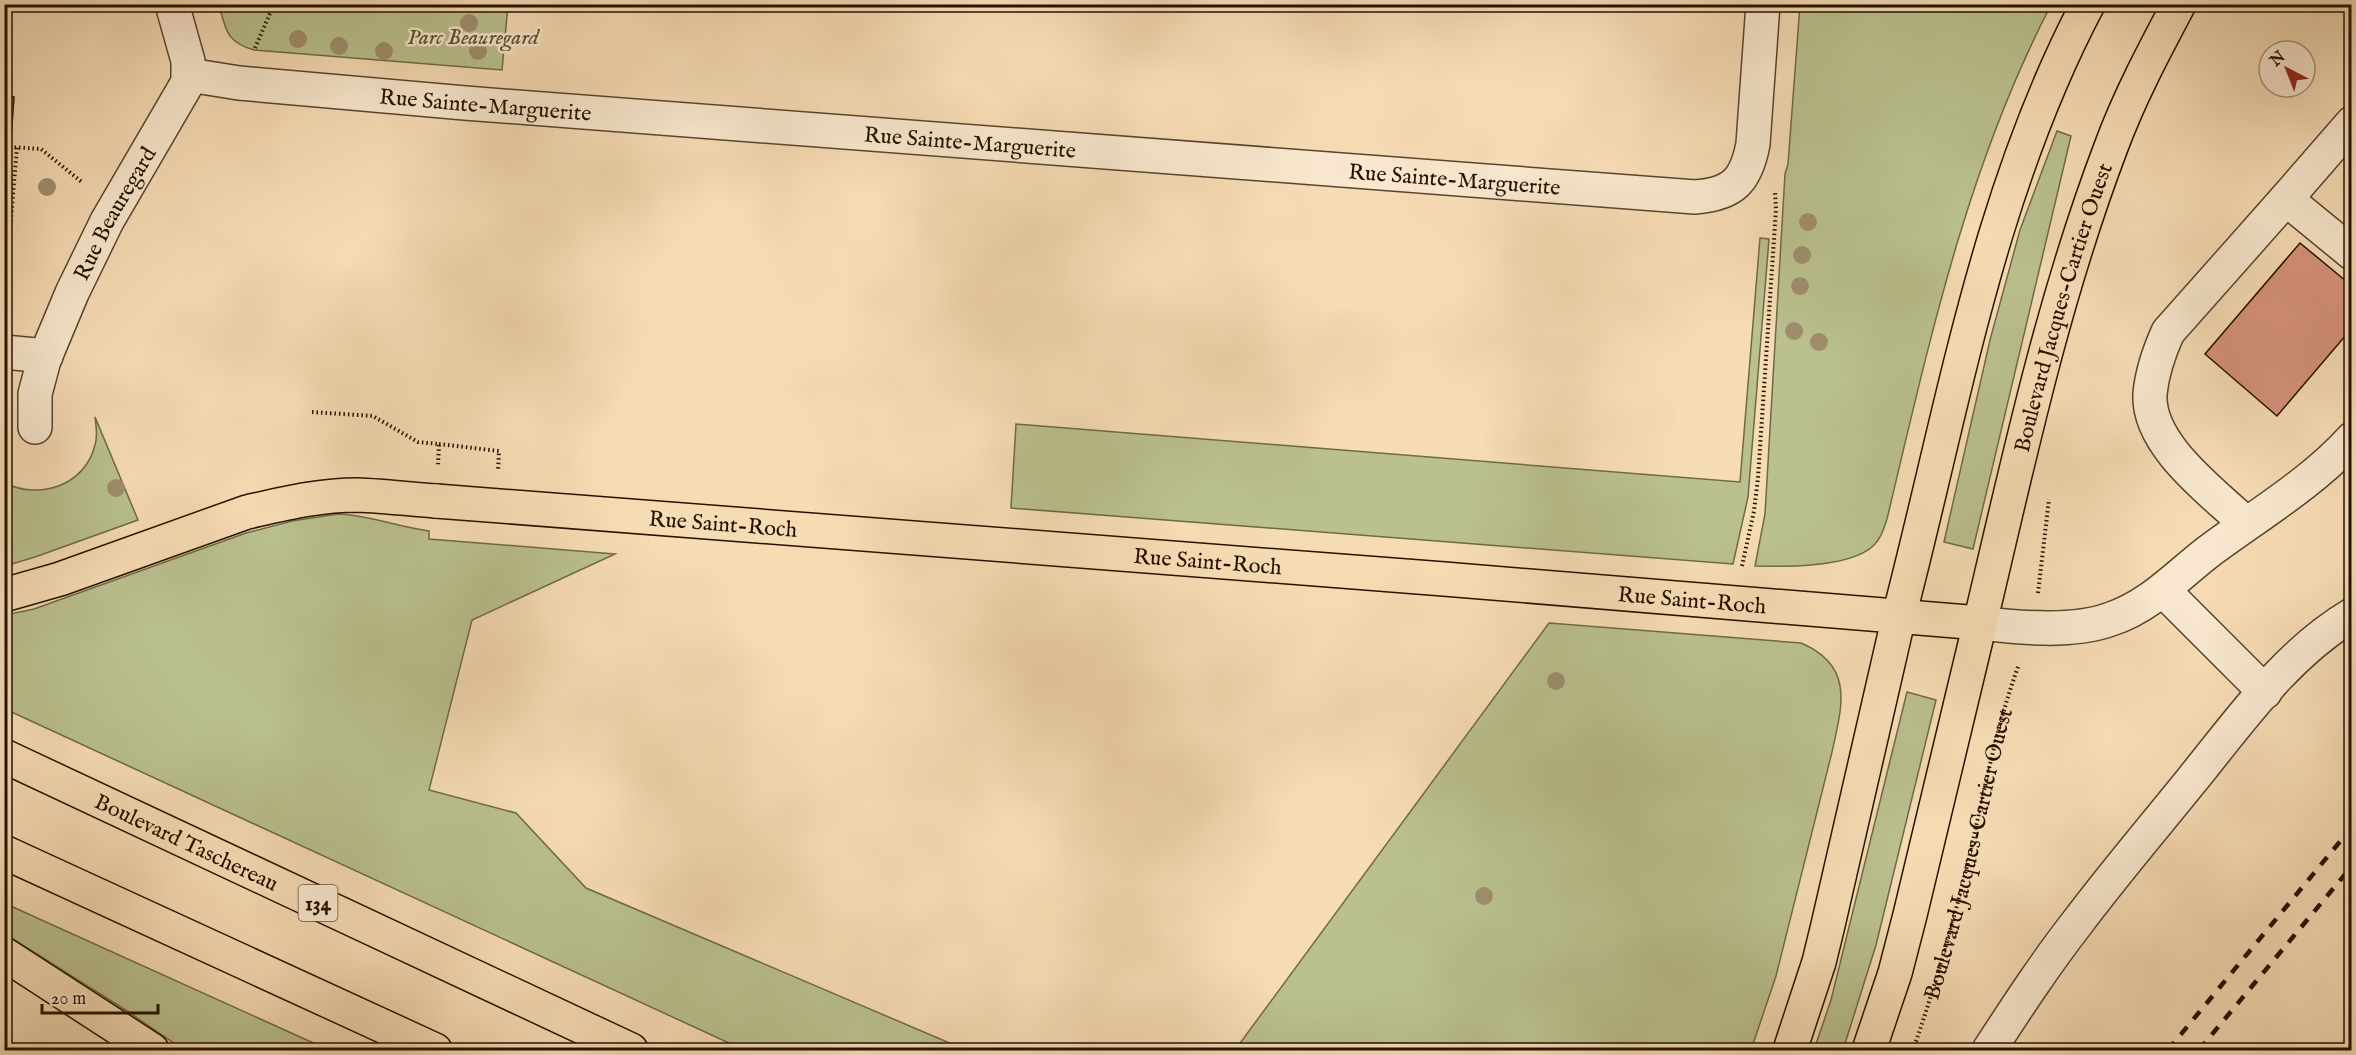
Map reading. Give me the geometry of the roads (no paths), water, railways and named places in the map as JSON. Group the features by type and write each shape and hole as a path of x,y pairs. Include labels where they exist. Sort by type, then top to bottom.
{"main road":[{"path":"1790,1050 1826,934 1899,616 1977,298 1999,219 2037,115 2088,4"},
{"name":"Boulevard Jacques-Cartier Ouest","path":"1869,1050 1895,973 1910,915 2041,367 2082,226 2124,116 2179,4"},
{"name":"Rue Saint-Roch","path":"4,595 60,579 226,519 274,506 326,497 437,485 1980,623"},
{"name":"Boulevard Taschereau","path":"4,756 632,1050"},
{"path":"4,852 435,1050"},
{"path":"4,954 152,1050"}],"street":[{"path":"172,4 186,50 189,75"},
{"name":"Rue Sainte-Marguerite","path":"189,75 239,82 465,103 1695,197 1726,190 1740,180 1749,166 1753,144 1763,4"},
{"name":"Rue Beauregard","path":"35,427 35,394 46,356 94,245 178,101 189,75"},
{"path":"2246,524 2177,457 2162,438 2153,419 2150,396 2154,369 2168,332 2352,123"},
{"path":"2286,199 2352,254"},
{"path":"4,352 46,356"},
{"path":"1980,623 2029,627 2086,625 2110,620 2136,609 2163,590 2192,564 2333,459 2352,439"},
{"path":"2163,590 2265,692"},
{"path":"1989,1050 2076,923 2265,692 2326,632 2352,615"}],"railway":[{"path":"2168,1050 2352,827"},
{"path":"2199,1050 2352,866"}],"park label":[{"name":"Parc Beauregard","path":"473,36"}]}
